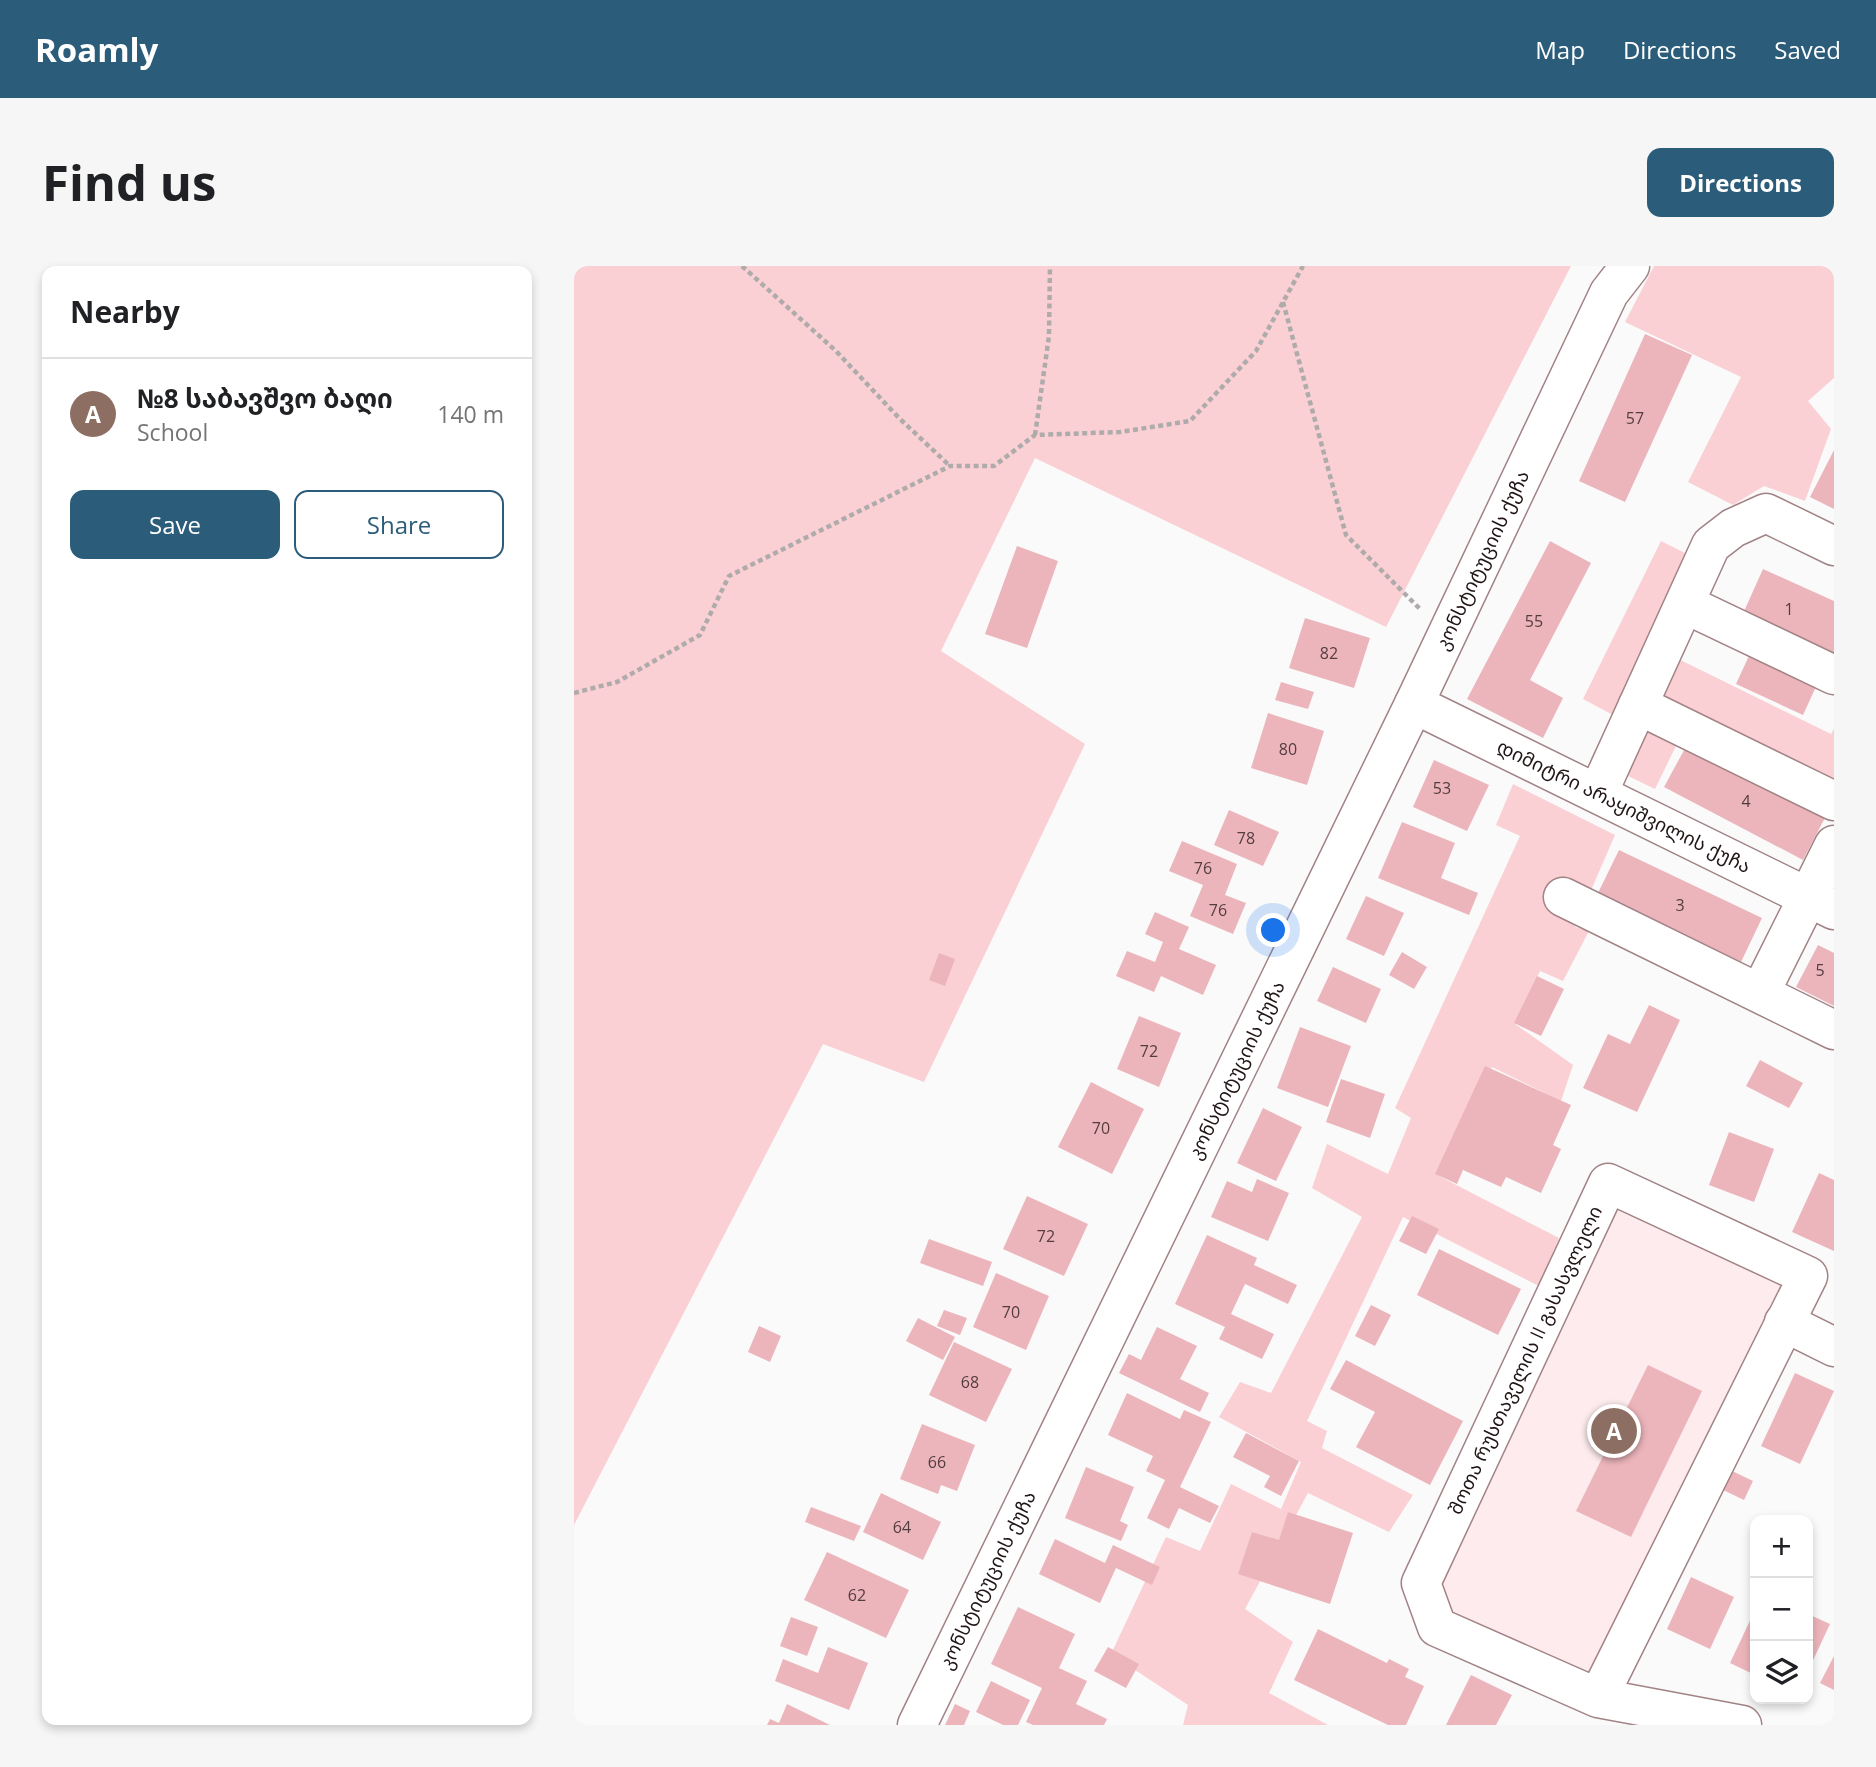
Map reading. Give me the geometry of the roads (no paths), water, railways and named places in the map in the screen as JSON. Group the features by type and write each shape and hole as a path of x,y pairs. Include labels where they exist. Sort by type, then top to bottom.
{"street":[{"name":"კონსტიტუციის ქუჩა","path":"917,1725 1414,704 1609,293 1630,266"},
{"path":"1598,793 1711,545 1733,528 1766,513 1834,546"},
{"path":"1685,604 1834,675"},
{"name":"დიმიტრი არაყიშვილის ქუჩა","path":"1414,704 1821,903"},
{"path":"1638,705 1834,801"},
{"path":"1760,993 1821,903 1834,845"},
{"path":"1563,897 1834,1030"},
{"name":"შოთა რუსთაველის II გასასვლელი","path":"1598,1698 1808,1276 1608,1183 1421,1583 1437,1627 1598,1698 1742,1725"},
{"path":"1784,1322 1834,1347"}],"place":[{"name":"№8 საბავშვო ბაღი","path":"1614,1431"}]}
